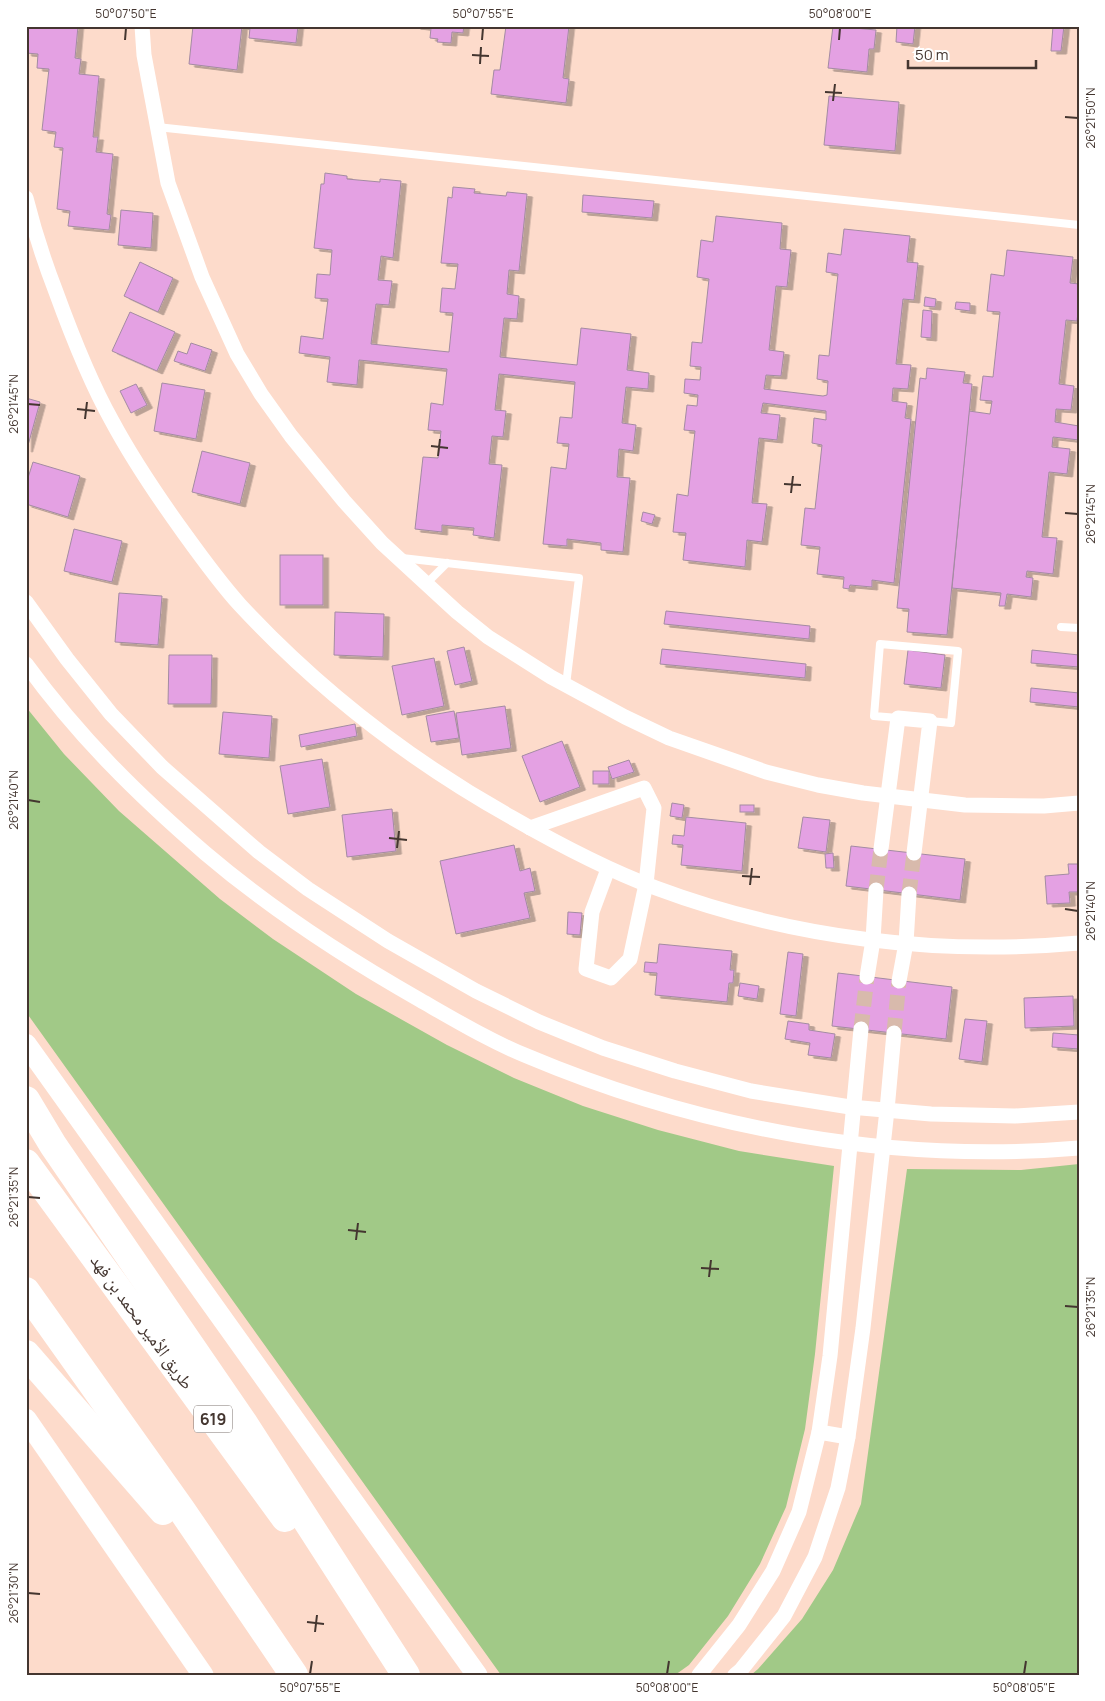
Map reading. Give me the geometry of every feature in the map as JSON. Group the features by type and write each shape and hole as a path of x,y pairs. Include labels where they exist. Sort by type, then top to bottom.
{"highway":[{"path":"26,1100 53,1145 245,1425 406,1675"},
{"name":"طريق الأمير محمد بن فهد","path":"26,1163 399,1675"},
{"path":"26,1290 294,1675"},
{"path":"26,1354 250,1611"}],"main road":[{"path":"26,1044 477,1675"},
{"path":"26,1419 203,1675"}],"street":[{"path":"142,26 144,55 168,183 202,277 237,354 262,394 318,470 344,501 398,558 457,612 488,637 566,685 669,738 766,772 818,785 964,805 1044,806 1079,803"},
{"path":"26,198 37,238 69,329 112,421 170,514 238,603 279,645 366,721 406,752 477,798 608,869 646,884 723,909 787,926 873,940 939,946 1013,948 1079,943"},
{"path":"26,602 67,659 111,714 162,767 259,852 308,889 388,941 476,991 539,1022 603,1048 676,1071 751,1091 854,1107 930,1114 1015,1116 1079,1112"},
{"path":"26,664 84,738 137,792 236,880 287,918 370,972 459,1023 524,1055 591,1082 665,1105 744,1126 850,1143 928,1150 1015,1152 1079,1148"},
{"path":"881,849 898,718 930,721 922,800 914,853"},
{"path":"530,828 644,788 654,808 646,884 630,959 611,978 586,969 592,912 608,869"},
{"path":"866,977 873,940 876,890"},
{"path":"899,980 906,943 909,894"},
{"path":"699,1675 739,1624 773,1571 800,1512 819,1432 830,1356 861,1029"},
{"path":"735,1675 784,1616 815,1557 838,1488 848,1437 864,1318 894,1033"},
{"path":"819,1432 848,1437"}],"lane":[{"path":"157,127 1079,225"},
{"path":"398,558 579,578 566,685"},
{"path":"426,584 447,563"},
{"path":"1061,626 1079,628"},
{"path":"898,718 874,716 880,644 958,651 950,723 930,721"}],"green space":[{"path":"26,707 64,754 119,811 220,899 273,939 356,994 447,1045 514,1078 583,1106 658,1130 739,1151 834,1166 815,1354 805,1429 786,1507 760,1564 728,1616 689,1665 675,1675 501,1675 26,1012"},
{"path":"1079,1164 1079,1675 751,1675 802,1619 833,1570 861,1504 907,1169 1021,1170"}],"building":[{"path":"27,26 78,26 75,58 81,59 79,74 99,76 93,137 98,137 96,152 113,154 107,214 111,215 109,230 68,226 70,211 57,209 63,148 54,147 56,132 42,130 49,69 37,68 38,54 26,53"},
{"path":"193,26 242,26 237,70 189,64"},
{"path":"242,26 298,26 296,43 249,38 250,28"},
{"path":"415,26 464,26 463,33 452,32 451,43 437,42 438,39 430,38 431,28"},
{"path":"506,26 569,26 563,78 569,79 566,103 491,94 494,70 500,70"},
{"path":"833,26 876,30 874,49 869,49 867,72 828,68"},
{"path":"897,26 915,26 913,44 896,42"},
{"path":"1053,26 1064,26 1061,51 1051,51"},
{"path":"829,96 899,102 895,151 824,145"},
{"path":"325,173 347,176 347,179 380,182 380,179 401,181 393,258 381,256 378,280 392,281 389,305 376,304 371,344 449,352 453,313 440,312 442,288 455,289 458,264 441,263 448,197 452,198 453,187 475,189 474,193 506,196 507,192 527,194 519,271 509,270 507,294 519,296 517,319 504,318 500,357 577,365 581,328 631,334 627,370 649,373 648,389 626,387 622,423 636,425 633,451 619,449 617,477 630,478 623,552 601,550 601,543 567,539 567,546 543,544 551,467 566,469 569,444 557,443 560,417 572,418 575,382 499,374 495,410 506,411 503,437 492,436 489,464 502,465 494,538 473,535 474,528 442,525 442,532 415,529 423,457 438,458 441,431 428,430 431,403 443,405 447,369 359,360 357,385 327,382 330,357 299,353 301,336 323,339 328,299 315,298 317,274 330,275 332,250 314,248 321,184 324,184"},
{"path":"583,195 654,201 652,218 582,212"},
{"path":"121,210 153,213 151,248 118,245"},
{"path":"716,216 782,223 780,249 791,250 787,287 776,286 769,350 784,352 781,376 766,375 764,389 823,396 827,395 828,381 817,379 819,355 829,356 838,274 826,272 828,253 841,255 844,229 910,236 907,262 918,263 914,300 903,299 896,364 911,365 908,389 893,388 892,401 907,403 905,418 911,419 894,583 872,580 872,587 850,585 849,589 843,588 844,577 817,574 820,547 801,545 805,508 815,509 822,445 812,443 814,418 826,420 826,411 763,403 761,413 780,415 777,440 759,438 752,503 767,504 762,542 747,540 745,567 683,560 686,533 673,532 677,494 688,496 695,431 684,430 687,405 697,406 698,395 684,393 685,379 700,380 701,367 690,366 692,342 702,343 709,279 697,277 701,240 713,242"},
{"path":"1007,250 1073,257 1070,283 1079,284 1079,304 1077,321 1066,320 1059,384 1074,386 1071,410 1056,409 1055,422 1079,426 1079,440 1053,437 1052,447 1070,449 1067,474 1049,472 1042,537 1057,538 1053,574 1027,571 1026,577 1033,578 1031,597 1007,594 1005,606 999,606 1001,593 952,588 969,411 990,414 992,401 980,400 983,376 993,377 1000,312 987,311 991,274 1004,276"},
{"path":"140,262 173,278 158,312 124,296"},
{"path":"925,297 936,299 935,307 924,306"},
{"path":"956,302 970,303 970,311 955,309"},
{"path":"923,310 932,311 931,338 921,337"},
{"path":"130,312 175,332 157,371 112,351"},
{"path":"191,343 212,350 205,371 174,361 178,351 187,354"},
{"path":"927,368 965,372 963,383 972,384 947,635 907,632 909,609 897,608 920,378 926,379"},
{"path":"162,383 205,390 196,439 154,431"},
{"path":"136,384 147,405 131,413 120,391"},
{"path":"26,398 40,402 27,449 26,449"},
{"path":"202,451 250,463 240,504 192,492"},
{"path":"33,462 80,476 68,517 26,504 26,484"},
{"path":"643,512 655,515 652,524 641,521"},
{"path":"74,529 122,541 112,582 64,571"},
{"path":"280,555 323,555 323,605 280,605"},
{"path":"119,593 162,596 158,645 115,642"},
{"path":"666,611 810,626 809,639 664,624"},
{"path":"335,612 384,614 383,657 334,655"},
{"path":"464,647 472,681 455,685 447,651"},
{"path":"662,649 806,664 805,678 660,664"},
{"path":"908,650 945,655 941,688 904,684"},
{"path":"1032,650 1079,655 1079,667 1031,663"},
{"path":"169,655 212,655 211,704 168,704"},
{"path":"434,658 444,706 402,715 392,666"},
{"path":"1031,688 1079,693 1079,707 1030,702"},
{"path":"505,706 511,748 462,755 456,713"},
{"path":"454,711 459,738 431,742 426,716"},
{"path":"223,712 272,716 269,758 219,754"},
{"path":"355,724 357,736 301,747 299,735"},
{"path":"562,741 580,787 540,802 522,756"},
{"path":"322,759 330,807 288,814 280,766"},
{"path":"629,760 634,772 612,779 608,767"},
{"path":"593,771 609,771 609,784 593,784"},
{"path":"672,803 684,805 682,818 670,816"},
{"path":"740,805 754,805 754,812 740,812"},
{"path":"392,809 396,851 347,857 342,815"},
{"path":"686,817 746,823 742,871 681,865 683,845 672,844 673,835 684,836"},
{"path":"803,817 830,820 826,852 798,848"},
{"path":"514,845 520,871 530,868 535,891 524,893 530,918 456,934 440,861"},
{"path":"851,846 965,859 960,900 846,886"},
{"path":"833,853 834,868 826,868 825,854"},
{"path":"1068,864 1079,864 1079,892 1069,892 1070,903 1047,904 1045,876 1069,874"},
{"path":"568,912 582,913 580,935 567,934"},
{"path":"659,944 732,951 730,970 734,970 733,983 729,983 727,1002 655,995 657,973 644,972 645,962 657,963"},
{"path":"788,952 803,954 796,1016 780,1014"},
{"path":"838,973 952,987 946,1039 832,1026"},
{"path":"740,983 759,986 757,999 738,996"},
{"path":"1073,996 1074,1026 1025,1028 1024,998"},
{"path":"965,1019 987,1021 982,1062 959,1059"},
{"path":"788,1021 809,1024 809,1030 835,1034 831,1058 808,1055 810,1043 785,1039"},
{"path":"1053,1033 1079,1035 1079,1049 1052,1047"}],"tunnel":[{"path":"876,890 881,849"},
{"path":"909,894 914,853"},
{"path":"861,1029 867,977"},
{"path":"894,1033 899,981"}]}
